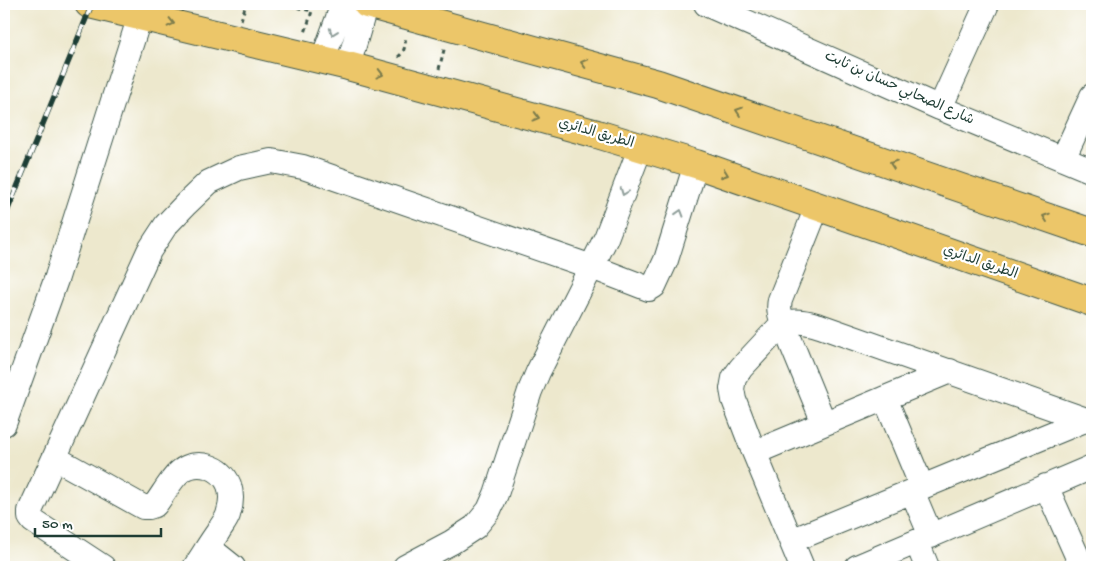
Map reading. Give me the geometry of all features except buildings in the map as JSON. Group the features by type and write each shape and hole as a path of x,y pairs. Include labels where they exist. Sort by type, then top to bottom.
{"main road":[{"name":"الطريق الدائري","path":"89,4 335,62 641,146 1092,302"},
{"path":"367,4 658,84 1092,233"}],"street":[{"path":"335,62 343,4"},
{"path":"335,62 367,4"},
{"name":"شارع الصحابي حسان بن ثابت","path":"706,4 940,108 1092,171"},
{"path":"940,108 987,4"},
{"path":"4,424 57,277 140,16"},
{"path":"1063,159 1092,96"},
{"path":"405,567 452,542 475,527 489,510 538,372 606,238 641,146"},
{"path":"103,567 33,521 30,517 30,511 149,251 166,225 209,182 239,168 270,161 303,167 592,267 649,289 654,286 666,260 696,164"},
{"path":"816,207 780,300 779,310 824,423"},
{"path":"802,567 752,447 734,400 732,389 734,378 741,368 783,323 802,321 812,323 1089,421"},
{"path":"752,447 763,449 950,371"},
{"path":"885,398 917,489 927,567"},
{"path":"791,541 1089,421"},
{"path":"857,567 1083,471 1092,447"},
{"path":"55,458 143,507 155,505 179,472 188,467 208,466 217,470 225,477 229,486 231,496 227,517 195,567"},
{"path":"1046,486 1082,567"},
{"path":"208,547 233,567"}],"path":[{"path":"241,21 246,4"},
{"path":"434,89 450,26"},
{"path":"396,59 404,49 404,32"}],"railway":[{"path":"4,219 92,4"}]}
